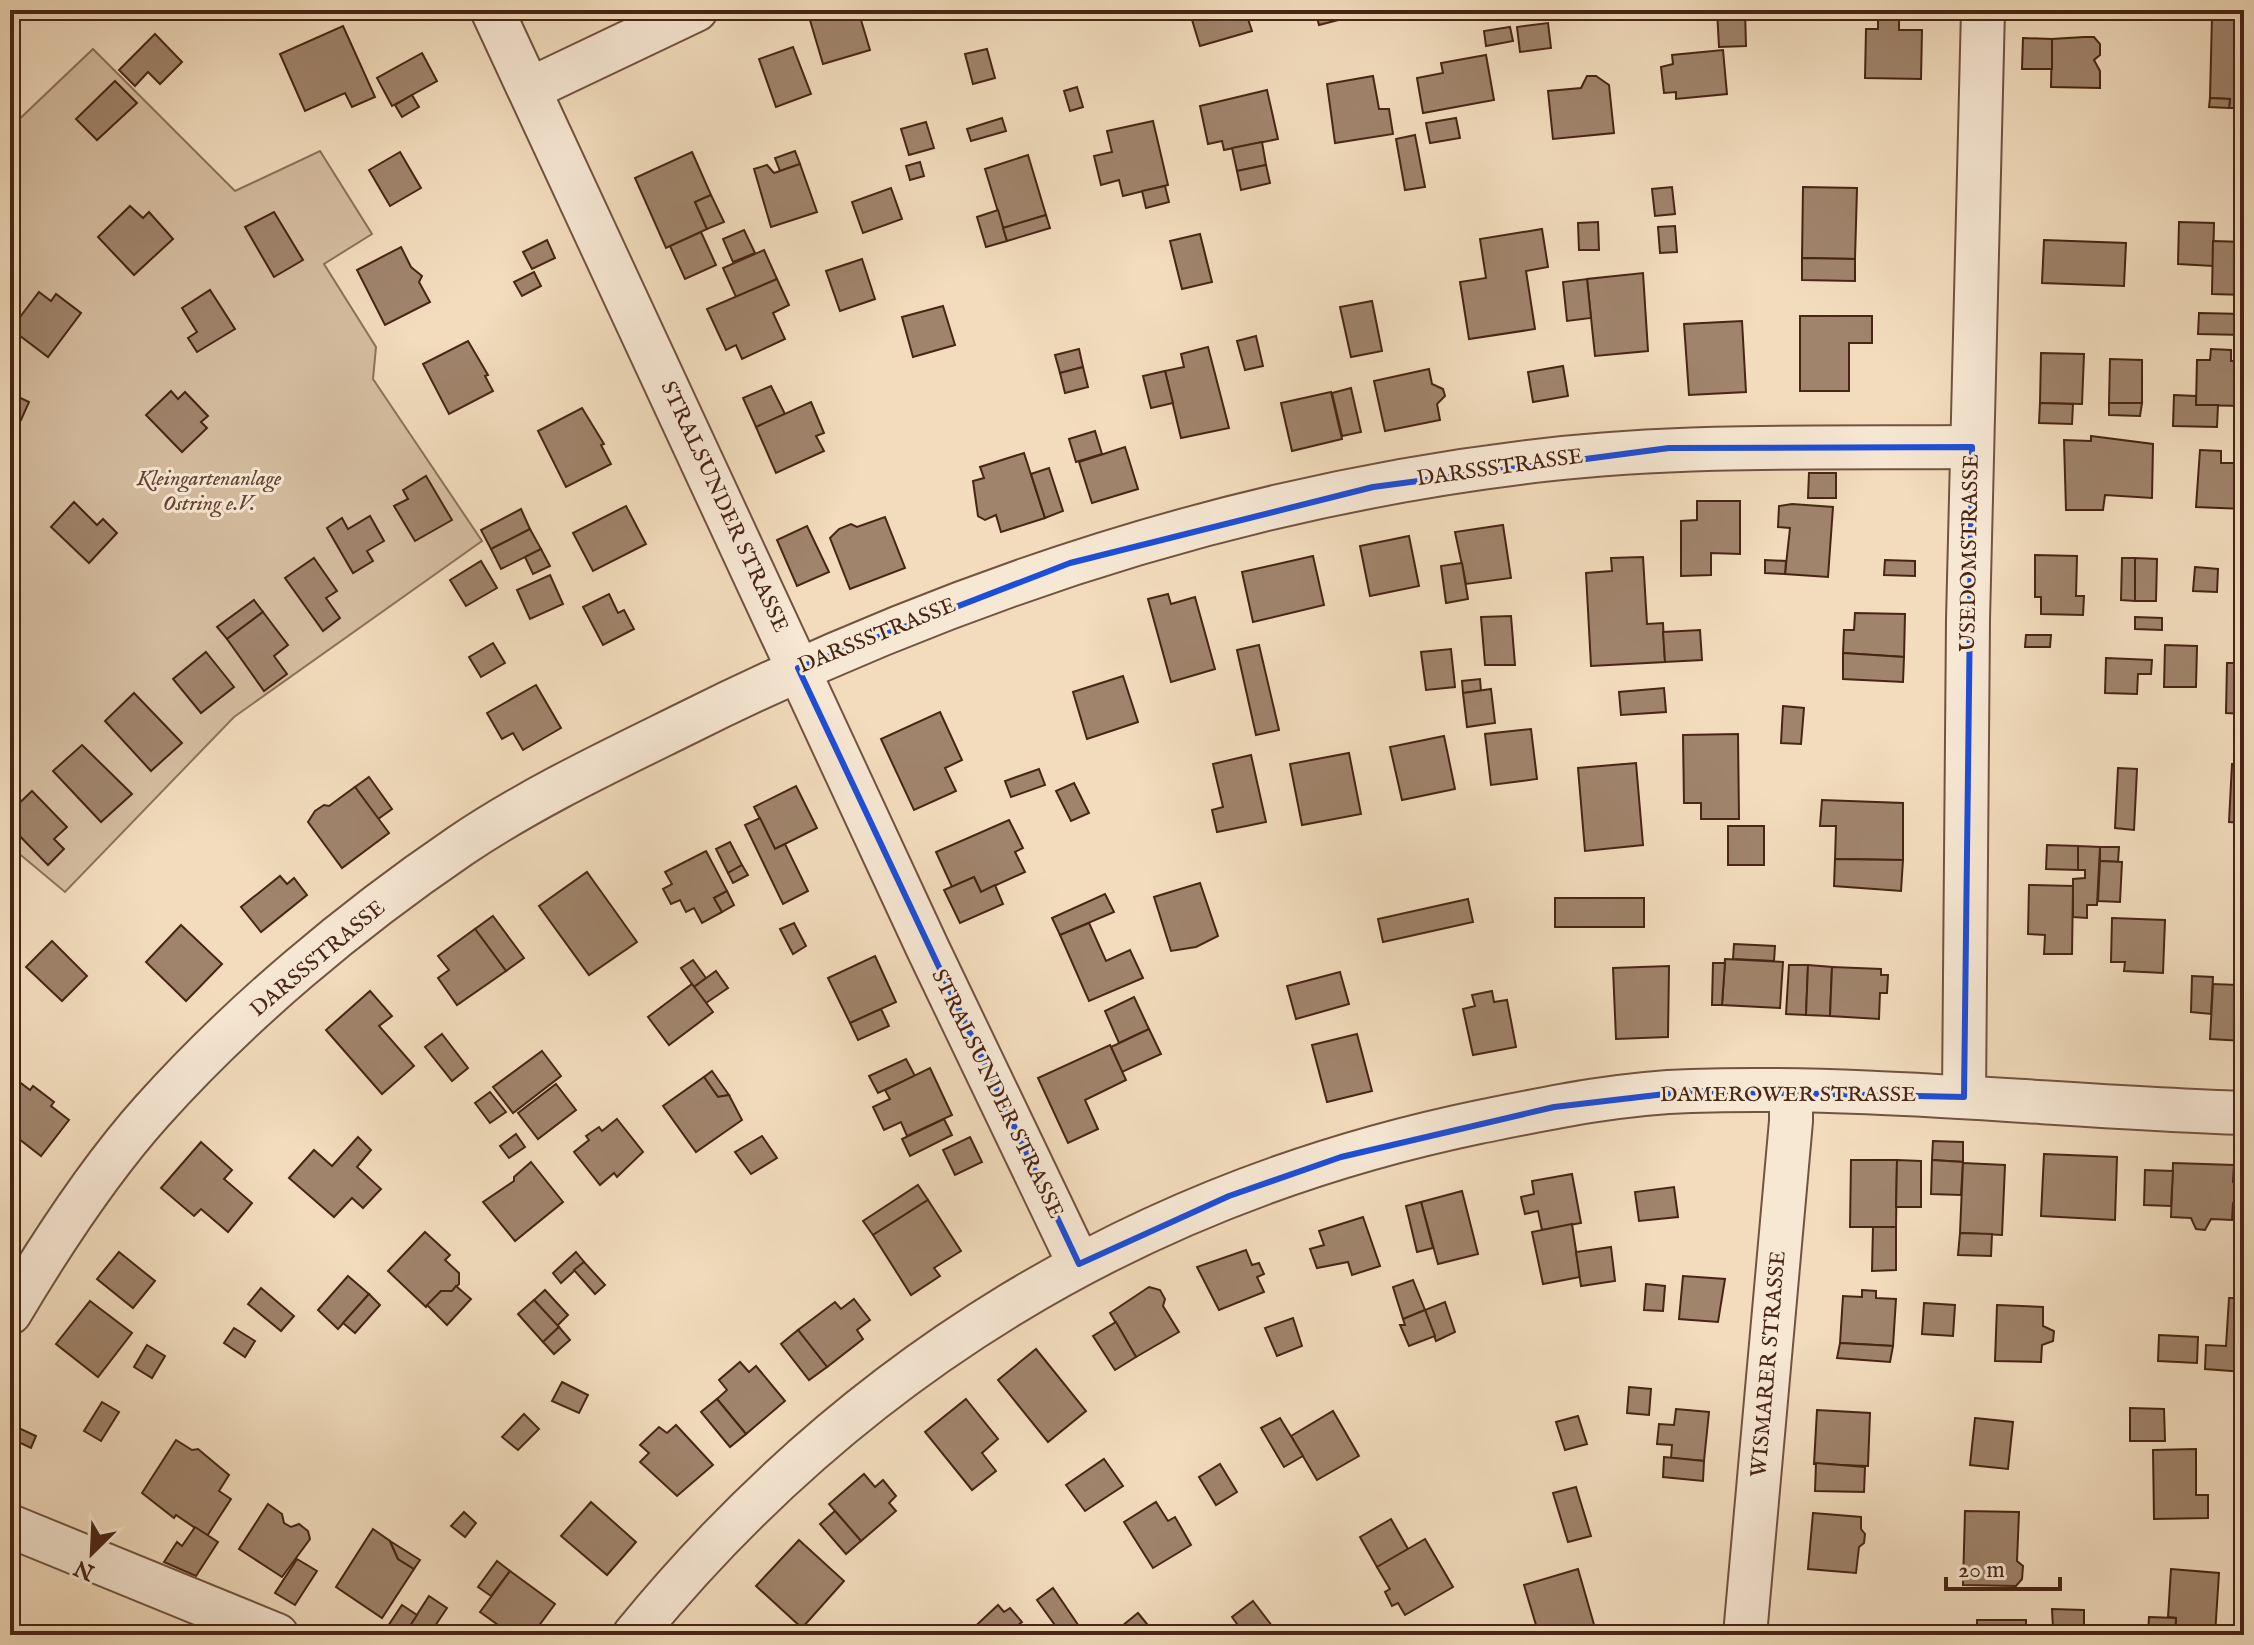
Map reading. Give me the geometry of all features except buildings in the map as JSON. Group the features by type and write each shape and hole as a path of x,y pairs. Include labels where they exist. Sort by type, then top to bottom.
{"street":[{"name":"STRALSUNDER STRASSE","path":"492,10 1079,1264"},
{"path":"530,89 696,10"},
{"name":"USEDOMSTRASSE","path":"1964,1097 1972,447 1983,10"},
{"name":"DARSSSTRASSE","path":"10,1313 52,1243 151,1112 259,1007 348,930 459,847 513,813 798,668 950,605 1070,563 1190,530 1373,487 1538,461 1669,448 1972,447"},
{"name":"DAMEROWER STRASSE","path":"634,1635 683,1574 782,1474 948,1343 1079,1264 1229,1196 1341,1157 1438,1131 1622,1097 1691,1091 1964,1097 2244,1113"},
{"name":"WISMARER STRASSE","path":"1736,1634 1791,1121 1791,1093"},
{"path":"10,1526 277,1635"}],"highlighted area":[{"path":"1972,447 1964,1097 1691,1091 1554,1107 1341,1157 1229,1196 1079,1264 798,668 1070,563 1373,487 1669,448"}],"green space":[{"name":"Kleingartenanlage Ostring e.V.","path":"93,49 235,191 320,151 372,234 324,264 376,347 373,379 482,541 234,717 65,892 10,846 10,128"}]}
